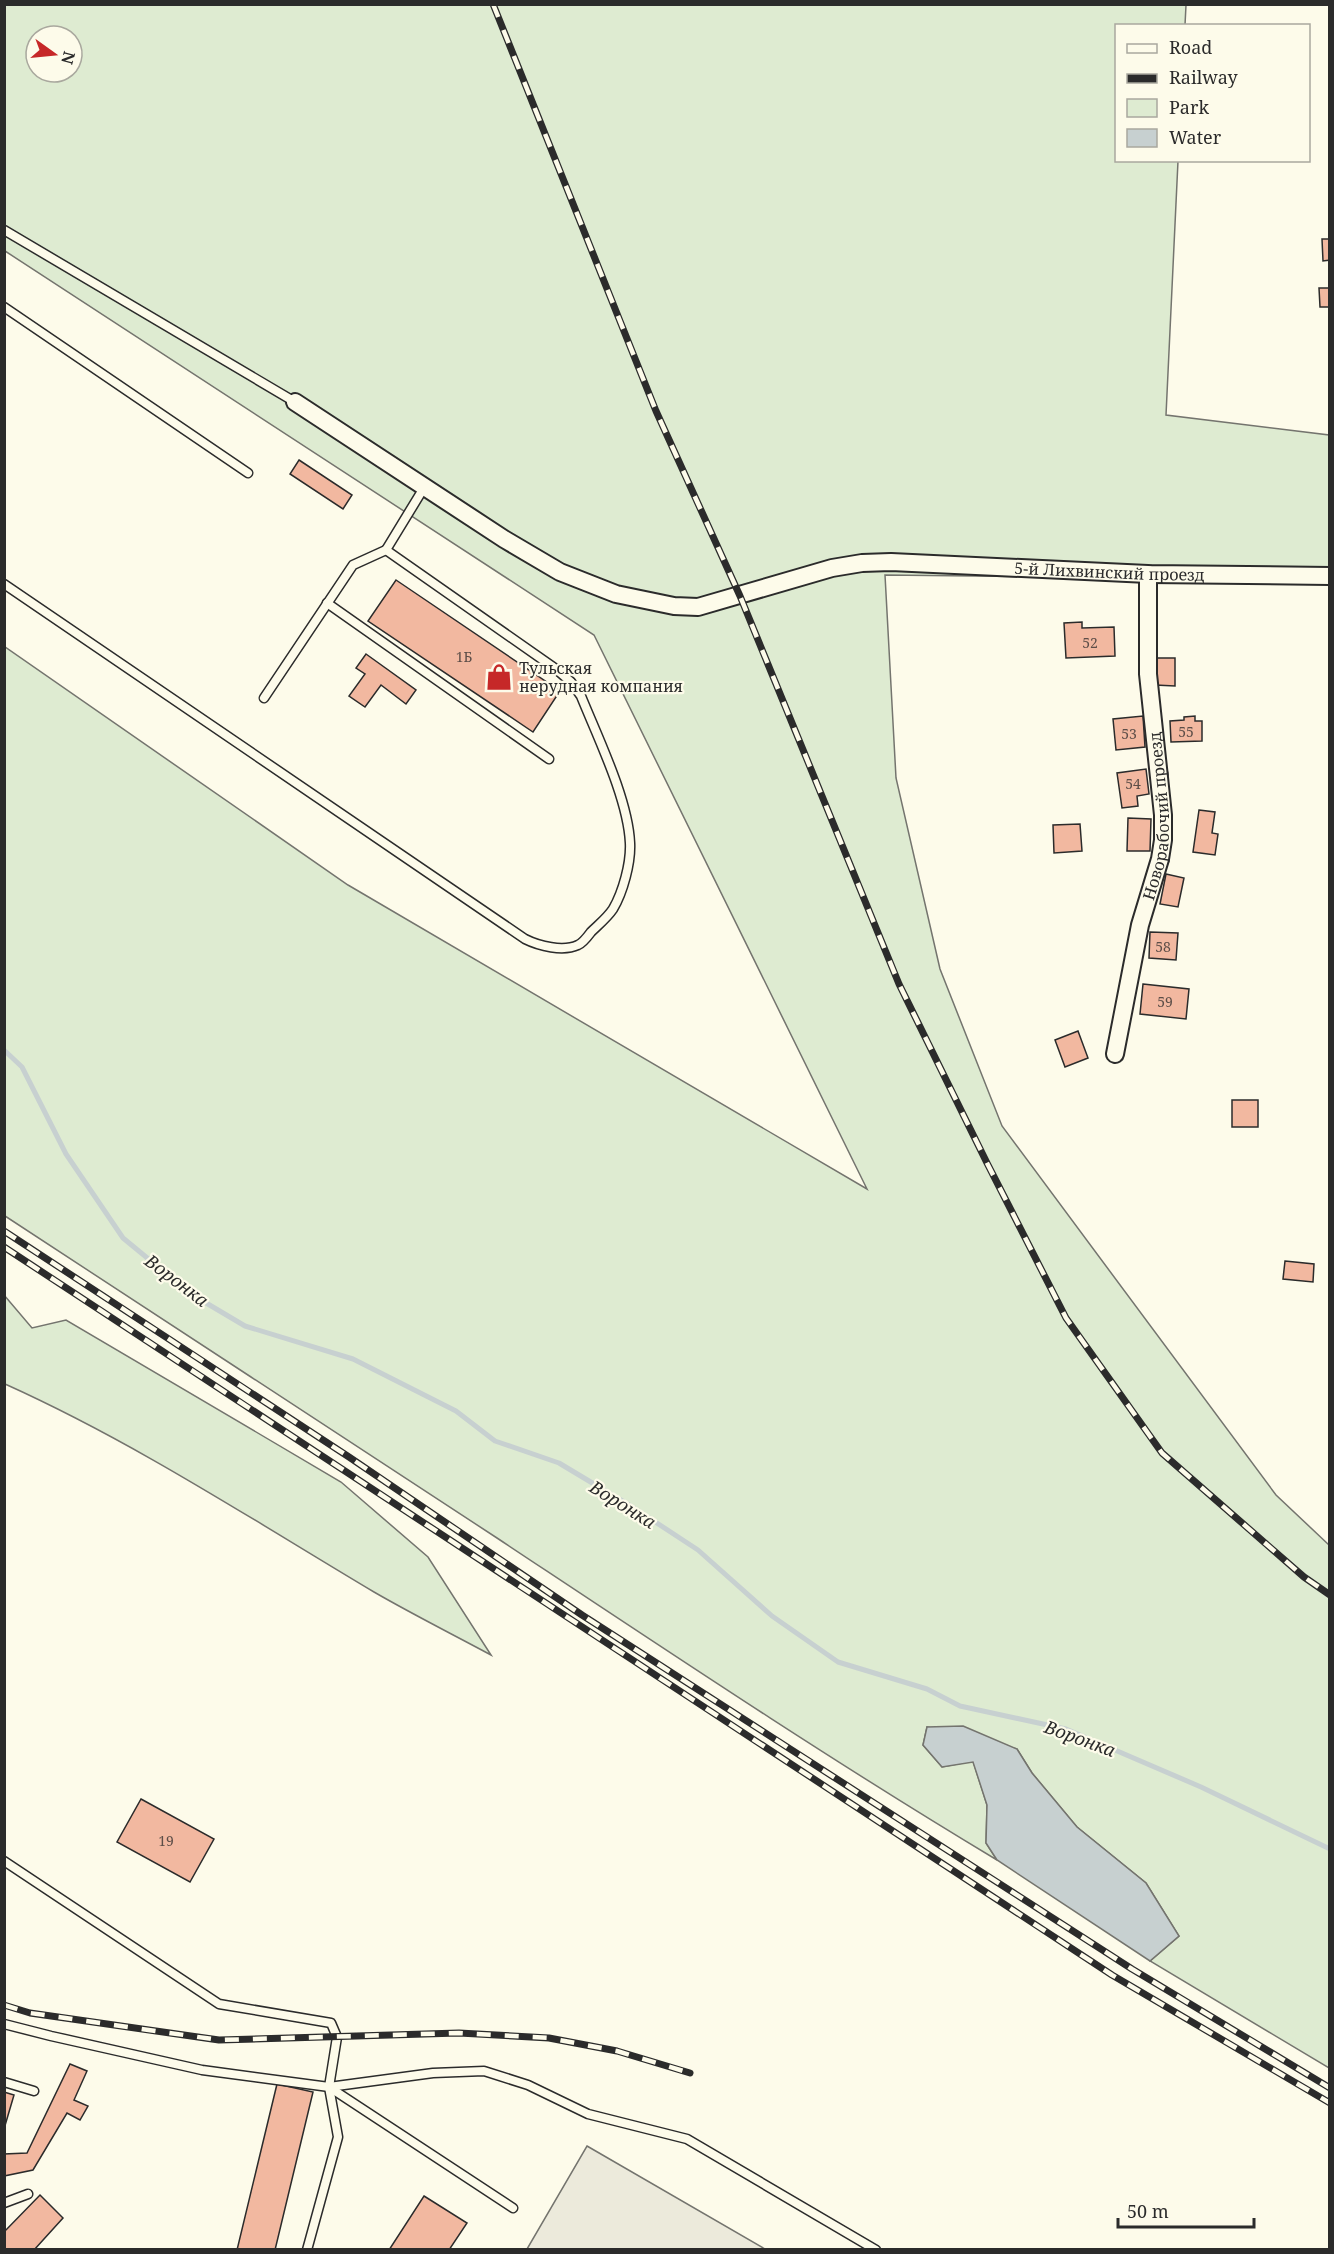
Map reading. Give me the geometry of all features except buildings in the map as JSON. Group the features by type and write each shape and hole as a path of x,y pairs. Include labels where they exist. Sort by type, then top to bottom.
{"street":[{"name":"5-й Лихвинский проезд","path":"295,402 504,539 560,572 616,594 680,607 698,607 727,600 832,568 862,563 891,562 1148,574 1329,576"},
{"name":"Новорабочий проезд","path":"1115,1054 1140,925 1160,859 1163,840 1162,803 1148,674 1148,574"}],"lane":[{"path":"4,230 295,402"},
{"path":"4,307 248,473"},
{"path":"264,698 353,565 386,550 425,486"},
{"path":"4,584 525,939 552,947 566,948 579,945 614,907 624,878 631,844 625,808 581,696 571,682 556,669 386,550"},
{"path":"327,603 549,759"},
{"path":"4,1861 219,2004 331,2023 337,2037 328,2087 338,2137 307,2250"},
{"path":"4,2024 202,2070 328,2087 434,2073 484,2071 528,2085 588,2114 687,2139 876,2250"},
{"path":"4,2082 34,2091"},
{"path":"328,2087 513,2208"},
{"path":"4,2203 28,2194"}],"green space":[{"path":"4,5 1186,5 1185,24 1115,24 1115,162 1178,162 1166,415 1329,435 1329,580 885,575 896,778 940,969 1002,1126 1276,1495 1329,1545 1329,2068 1150,1961 1179,1936 1146,1883 1077,1827 1032,1773 1017,1749 927,1727 923,1745 942,1767 973,1761 987,1805 986,1843 997,1860 746,1702 5,1216 5,647 348,885 867,1189 594,635 5,251"},
{"path":"4,1295 32,1328 66,1320 341,1482 428,1557 491,1655 374,1592 147,1456 5,1384"}],"shaded area":[{"path":"587,2146 765,2249 527,2249"}],"water":[{"path":"963,1726 1017,1749 1032,1773 1077,1827 1146,1883 1179,1936 1150,1961 997,1860 986,1843 987,1805 973,1762 942,1767 923,1745 927,1727"}],"waterway":[{"name":"Воронка","path":"4,1050 22,1067 66,1154 123,1238 191,1294 245,1326 353,1359 456,1411 495,1441 559,1463 698,1550 772,1616 838,1662 927,1689 960,1706 1066,1729 1201,1787 1330,1849"}],"railway":[{"path":"493,4 656,411 740,596 899,984 1066,1318 1162,1453 1304,1577 1330,1595"},
{"path":"4,1231 349,1457 582,1615 1132,1969 1330,2088"},
{"path":"4,1247 1112,1975 1330,2103"},
{"path":"4,2005 30,2013 219,2040 459,2033 549,2038 617,2051 690,2073"}],"place":[{"name":"Тульская нерудная компания","path":"499,677"}]}
